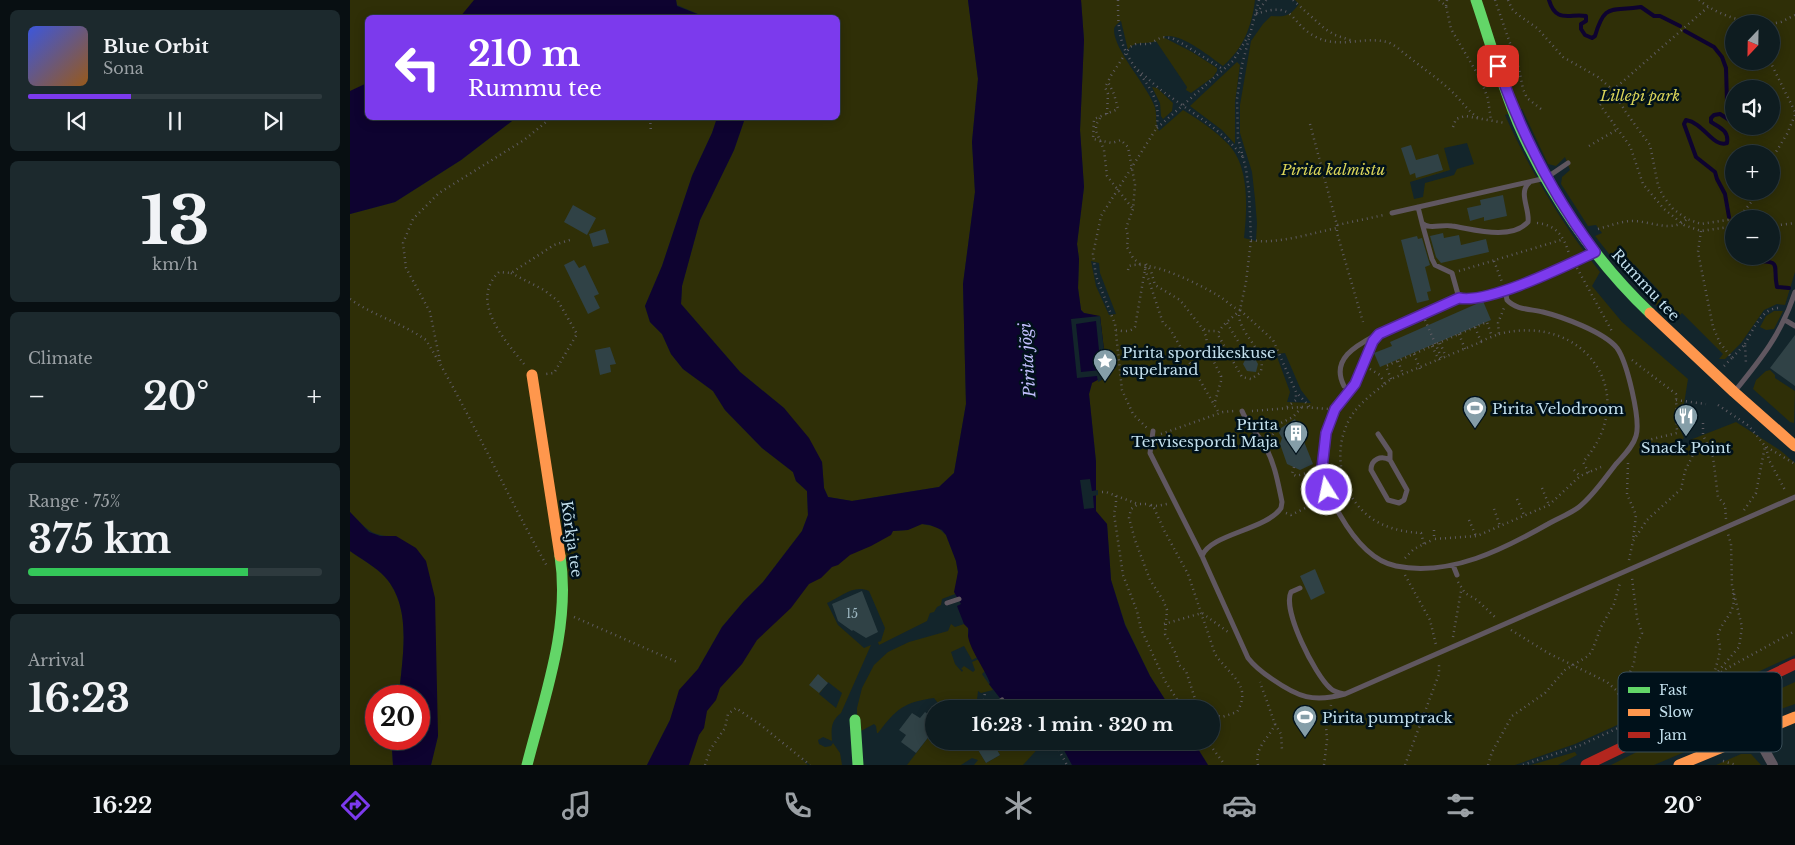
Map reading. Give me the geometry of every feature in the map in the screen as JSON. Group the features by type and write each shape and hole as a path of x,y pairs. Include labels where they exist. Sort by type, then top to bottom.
{"main road":[{"name":"Rummu tee","path":"1476,0 1518,123 1546,178 1595,252 1646,308 1734,392 1795,446"},
{"name":"Kõrkja tee","path":"526,765 555,653 563,587 562,568 532,375"},
{"path":"1777,672 1795,664"},
{"path":"1782,722 1795,717"},
{"path":"854,720 858,765"},
{"path":"1586,765 1618,749"},
{"path":"1678,765 1709,752"}],"street":[{"path":"1766,752 1773,765"}],"lane":[{"path":"1392,213 1546,178 1568,164"},
{"path":"1422,222 1428,226 1450,225 1486,233 1522,227 1528,222 1524,188 1529,182"},
{"path":"1418,207 1432,260 1435,265 1452,273 1459,298"},
{"path":"1344,386 1340,373 1342,362 1346,354 1353,347 1459,298 1468,300 1505,290 1595,252"},
{"path":"1379,334 1370,347 1355,384 1335,409 1324,440 1322,468 1330,498 1352,533 1371,554 1397,566 1430,567 1454,565 1476,558 1504,547 1579,507 1633,444 1637,432 1631,385 1616,348 1600,336 1570,322 1542,312 1516,307 1507,300 1505,290"},
{"path":"1734,392 1760,362 1785,320 1795,292"},
{"path":"1785,320 1795,326"},
{"path":"1202,556 1211,544 1259,523 1281,508 1282,502 1274,463 1242,410"},
{"path":"1153,432 1150,453 1202,556 1248,658 1257,669 1283,687 1306,698 1327,699 1345,694 1793,498"},
{"path":"1378,434 1390,452 1390,460 1407,490 1404,500 1399,503 1388,500 1370,470 1372,463 1378,458 1390,460"},
{"path":"1454,565 1457,575"},
{"path":"1300,588 1291,592 1289,606 1307,657 1331,689 1345,694"},
{"path":"947,603 959,599"}],"path":[{"path":"1118,0 1119,28 1126,53 1156,99 1158,108 1156,129"},
{"path":"1218,331 1219,340 1242,377 1252,379 1258,376 1262,370 1262,361 1240,318 1251,240 1249,192 1244,158 1238,138 1237,99 1242,65 1259,0"},
{"path":"1256,14 1266,0"},
{"path":"1293,0 1325,29 1354,42"},
{"path":"1439,0 1446,6"},
{"path":"1447,0 1446,6 1451,29 1481,80 1488,99 1491,121"},
{"path":"1495,0 1527,98 1542,109"},
{"path":"1508,0 1512,9 1537,28 1563,57 1598,77 1613,90 1625,111 1650,145 1658,185 1663,196 1673,209 1687,219 1707,224 1725,222"},
{"path":"1699,0 1708,7 1728,15"},
{"path":"1256,14 1272,7 1283,9 1292,14 1316,37 1327,41 1354,42 1374,40 1396,46 1459,99 1469,112 1478,118"},
{"path":"1708,7 1613,90 1600,105 1630,146 1640,178 1648,192 1664,209 1682,224 1701,231 1725,228"},
{"path":"1780,21 1795,15"},
{"path":"1252,31 1242,48 1224,70 1156,129 1117,188 1101,216 1093,254 1096,276 1115,324 1119,374 1126,402 1140,423 1153,432 1165,434 1219,413 1242,410 1283,408 1335,409"},
{"path":"1107,114 1109,108 1105,87 1130,46 1149,44 1162,37 1172,38 1224,70"},
{"path":"1135,67 1169,96 1184,105 1226,138 1244,158"},
{"path":"1775,70 1795,114 1780,145"},
{"path":"1108,82 1118,109 1094,119 1093,139 1112,144 1121,140 1126,143 1135,185 1133,209 1126,228 1128,236 1127,247 1133,258 1140,264"},
{"path":"1790,100 1795,104"},
{"path":"1453,127 1456,119 1460,117 1518,123"},
{"path":"441,365 430,312 406,268 402,243 413,219 439,193 524,140 549,120"},
{"path":"650,120 651,132"},
{"path":"1310,124 1337,226 1337,233 1363,322"},
{"path":"1589,146 1618,129"},
{"path":"1098,140 1104,150 1107,176 1133,209"},
{"path":"1744,210 1752,200"},
{"path":"1251,240 1272,240 1392,213"},
{"path":"1598,229 1628,221 1670,227 1682,224 1687,219"},
{"path":"1528,222 1556,229 1567,244 1573,262 1614,334 1616,348 1676,394 1677,433 1633,444"},
{"path":"1780,225 1795,223"},
{"path":"1701,231 1698,252 1713,326 1720,343 1732,358"},
{"path":"511,273 554,245 573,239"},
{"path":"1452,273 1561,240"},
{"path":"1494,261 1505,290"},
{"path":"1116,330 1125,332 1135,328 1146,264"},
{"path":"1146,264 1151,271 1156,285 1180,300 1206,336 1208,350 1221,376 1214,404"},
{"path":"1128,270 1129,266 1146,264 1210,291 1240,310 1273,340 1296,392 1310,408"},
{"path":"1145,269 1163,323 1170,329 1219,413"},
{"path":"499,272 511,273 544,290 558,301 577,334 554,373 532,375 497,328 488,309 487,295 491,280 499,272"},
{"path":"350,299 377,316 412,330 426,340 550,571"},
{"path":"1499,334 1498,323 1507,300"},
{"path":"1717,361 1725,368 1745,344 1763,315 1770,309 1784,309"},
{"path":"1202,328 1208,331 1218,331 1234,318 1240,310"},
{"path":"1422,314 1441,360"},
{"path":"1391,379 1386,366 1487,322 1492,337"},
{"path":"1227,323 1247,356"},
{"path":"1475,327 1481,341"},
{"path":"1385,384 1391,379 1420,369 1499,334 1527,330 1552,333 1576,344 1594,363 1606,387 1608,409 1606,424 1601,439 1584,462 1589,473"},
{"path":"1459,334 1465,349"},
{"path":"1440,343 1446,357"},
{"path":"1745,344 1746,364 1748,366"},
{"path":"1432,346 1441,360"},
{"path":"1414,354 1420,369"},
{"path":"1398,361 1403,374"},
{"path":"1283,408 1293,404 1296,392"},
{"path":"1676,400 1706,404"},
{"path":"1718,405 1749,426 1766,446 1795,464"},
{"path":"1276,430 1279,424 1293,417 1302,408"},
{"path":"1703,423 1703,435 1713,457 1718,497 1725,505 1731,544 1734,598 1729,617 1717,636 1720,647 1714,672"},
{"path":"1633,541 1651,515 1682,489 1685,471 1693,455 1692,439"},
{"path":"1766,446 1769,460 1793,498"},
{"path":"1739,520 1756,493 1766,446"},
{"path":"1488,765 1492,752 1512,716 1545,694 1560,674 1588,656 1592,651 1601,628 1614,604 1628,569 1636,515 1627,494 1628,449"},
{"path":"1294,467 1292,474 1298,476 1322,468"},
{"path":"1414,549 1434,539 1476,536 1549,505 1580,476 1601,468"},
{"path":"1574,470 1580,476"},
{"path":"1542,488 1549,505"},
{"path":"1102,492 1138,504 1157,506 1174,502"},
{"path":"1116,496 1114,514 1123,575 1148,646 1157,661 1165,681 1177,700"},
{"path":"1517,499 1524,515"},
{"path":"1292,515 1320,501"},
{"path":"1138,504 1131,509 1130,518 1135,540 1150,580 1163,600 1166,610 1165,634 1176,654 1179,665 1186,671 1195,700"},
{"path":"1147,504 1154,508 1164,532 1188,574 1215,654 1239,682 1243,691 1241,706 1237,712 1220,716"},
{"path":"1494,509 1500,526"},
{"path":"1469,520 1476,536"},
{"path":"1434,530 1434,539"},
{"path":"1397,566 1408,579 1430,620 1439,666 1439,674 1423,711 1422,723 1405,765"},
{"path":"1628,569 1636,599 1637,618 1642,633 1636,647 1634,663 1630,672"},
{"path":"1717,672 1735,652 1741,639 1742,627 1737,598 1732,585"},
{"path":"1439,666 1455,632 1461,589 1469,597 1477,600 1504,624 1548,653 1573,664 1612,686 1618,694"},
{"path":"561,612 624,637 677,662"},
{"path":"1164,624 1202,613"},
{"path":"1202,613 1225,631 1234,630"},
{"path":"1721,672 1795,631"},
{"path":"1257,669 1258,677 1275,724 1281,734 1282,750"},
{"path":"1324,765 1328,714 1334,697"},
{"path":"705,765 710,750 725,728 728,714 736,708 762,726 810,765"},
{"path":"1258,765 1256,756 1259,748 1275,724"},
{"path":"1523,765 1581,745 1618,729"},
{"path":"1059,750 1067,765"},
{"path":"1214,750 1225,765"},
{"path":"1719,760 1736,765"}],"green space":[{"path":"350,0 488,0 473,15 365,15 365,97 350,107"},
{"path":"676,0 968,0 978,79 972,142 975,192 963,284 966,404 954,473 939,487 852,501 828,497 824,488 822,462 784,408 740,372 681,304 682,286 700,220 734,150 744,120 840,120 840,15 700,15 677,5"},
{"path":"1081,0 1255,0 1252,19 1241,45 1223,66 1186,41 1170,36 1163,37 1217,68 1213,77 1191,93 1186,90 1187,87 1156,41 1137,44 1128,50 1121,21 1115,26 1114,30 1119,47 1154,105 1159,131 1183,110 1219,135 1236,154 1241,165 1246,190 1244,238 1256,241 1257,223 1252,172 1240,133 1240,105 1251,41 1271,16 1284,16 1293,11 1299,4 1295,0 1795,0 1795,272 1785,305 1777,304 1764,310 1741,343 1725,359 1719,359 1723,354 1682,313 1673,322 1654,303 1662,294 1634,264 1624,273 1595,236 1602,233 1596,225 1588,226 1561,184 1562,177 1570,170 1565,157 1556,166 1548,164 1522,109 1505,115 1525,156 1548,196 1600,272 1592,286 1622,322 1688,379 1680,429 1684,438 1681,440 1684,448 1692,444 1690,440 1736,422 1781,451 1795,463 1795,655 1758,672 1618,672 1618,725 1575,744 1515,765 1208,765 1199,750 1220,750 1220,700 1165,700 1150,676 1125,624 1111,580 1107,524 1096,512 1096,462 1089,394 1092,383 1097,316 1084,313 1081,310 1078,288 1079,259 1077,244 1084,187 1080,130 1084,40","holes":["1467,143 1474,164 1457,169 1454,175 1425,183 1423,197 1414,199 1410,182 1450,170 1444,148","1091,261 1099,263 1100,273 1116,314 1109,315 1096,286","1285,353 1301,390 1311,403 1287,402 1290,392 1276,354"]},
{"path":"1237,62 1240,65 1235,102 1235,144 1222,130 1190,106"},
{"path":"1152,87 1157,88 1173,103 1172,111 1163,119 1160,103"},
{"path":"513,120 716,120 692,176 662,266 645,306 650,322 662,334 671,354 683,369 713,391 725,410 762,448 793,472 796,481 807,491 808,515 802,531 763,582 722,627 698,669 680,690 670,720 647,765 431,765 438,736 430,698 430,685 427,685 396,536 381,535 370,531 350,512 350,214 395,202 461,160"},
{"path":"1774,311 1783,311 1774,329 1766,330 1760,327 1766,316"},
{"path":"1770,370 1775,375 1775,378 1795,391 1794,423 1790,422 1753,389 1756,380 1766,371"},
{"path":"922,524 937,527 946,535 958,572 955,594 942,599 941,605 934,612 930,613 927,621 879,645 878,642 881,641 885,628 869,591 863,589 852,590 827,603 838,625 864,648 871,645 841,713 833,722 832,741 823,737 818,740 819,744 825,747 831,746 833,743 840,753 842,765 810,765 801,758 808,765 681,765 709,702 747,651 799,590 840,559 893,531 907,530","holes":["828,682 842,693 836,708 819,694"]},
{"path":"350,551 373,566 394,589 403,618 404,634 400,685 365,685 365,750 392,750 393,765 350,765"},
{"path":"951,624 955,627 964,624 968,628 968,635 978,657 972,660 964,646 951,652 955,664 962,672 963,670 961,669 964,666 973,672 975,670 972,662 979,659 985,671 982,674 993,690 981,693 978,691 977,700 936,700 934,698 915,702 896,712 878,733 874,724 861,731 857,723 857,708 862,688 874,665 888,652 909,642 948,631"},
{"path":"1795,682 1795,704 1782,708 1782,688"},
{"path":"925,742 925,750 978,750 986,763 1000,755 997,750 1037,750 1023,765 974,765 978,760 972,758 961,765 907,765"},
{"path":"1575,752 1577,755 1558,765 1531,765"},
{"path":"1637,752 1685,752 1654,765 1611,765"},
{"path":"1741,754 1751,754 1761,765 1716,765"}],"water":[{"path":"474,0 676,0 677,6 700,15 462,15"},
{"name":"Pirita jõgi","path":"968,0 1081,0 1084,40 1080,130 1084,187 1077,244 1079,259 1078,288 1081,310 1084,313 1100,316 1107,375 1092,383 1089,394 1096,462 1096,511 1107,524 1111,580 1125,625 1150,676 1165,700 1001,700 989,684 988,678 969,641 968,628 964,624 957,606 961,604 954,592 958,572 946,535 942,530 922,524 908,530 893,531 891,535 850,555 838,565 832,567 821,578 809,584 791,608 757,640 742,664 720,688 716,700 707,711 704,728 699,735 689,765 647,765 670,720 679,690 698,669 722,627 763,582 802,531 808,515 807,491 796,481 793,472 762,448 725,410 713,391 683,369 671,354 662,334 650,322 645,306 662,266 692,176 716,120 744,120 734,150 700,220 682,286 681,304 740,372 784,408 809,438 822,462 824,488 828,497 852,501 939,487 954,473 966,404 963,284 975,192 972,142 978,79"},
{"path":"365,84 365,120 513,120 461,160 395,202 350,214 350,91"},
{"path":"350,512 369,532 380,536 396,536 416,548 426,561 435,598 438,736 431,765 393,765 392,750 430,750 430,685 400,685 404,634 403,618 394,589 373,566 350,551"},
{"path":"1064,750 1199,750 1208,765 1072,765"}],"pier":[{"path":"1100,316 1107,375 1102,375 1102,380 1098,382 1097,376 1077,378 1071,319","holes":["1096,321 1101,370 1081,372 1076,324"]},
{"path":"1090,479 1092,491 1098,490 1098,495 1093,496 1094,508 1084,509 1080,480"}],"building":[{"path":"1411,145 1416,160 1438,154 1443,170 1416,178 1415,173 1410,175 1401,148"},
{"path":"1503,195 1507,216 1484,221 1484,217 1470,221 1467,208 1481,205 1480,200"},
{"path":"573,205 596,218 587,235 564,222"},
{"path":"605,229 609,243 593,247 589,234"},
{"path":"1443,233 1444,238 1459,235 1461,245 1486,239 1489,252 1441,263 1436,257 1430,236"},
{"path":"1417,236 1418,239 1422,238 1430,265 1425,267 1431,291 1427,292 1429,300 1417,303 1401,240"},
{"path":"574,260 579,268 585,265 599,294 594,296 600,308 588,314 564,265"},
{"path":"1483,301 1491,320 1380,367 1374,353 1392,346 1390,342"},
{"path":"1795,335 1795,386 1770,368"},
{"path":"610,347 616,364 610,365 611,372 600,375 595,350"},
{"path":"1253,355 1258,364 1256,372 1247,371 1243,364 1245,360"},
{"name":"Pirita Tervisespordi Maja","path":"1295,419 1313,464 1300,470 1287,464 1280,444 1282,438 1279,433 1281,428"},
{"path":"1315,569 1325,593 1311,600 1300,576"},
{"path":"862,591 878,632 866,638 838,621 832,604"},
{"path":"818,674 828,683 819,693 809,685"},
{"path":"925,712 925,742 916,753 901,742 906,735 899,730 912,713 920,718"},
{"path":"978,750 997,750 1000,755 986,763"}],"waterway":[{"path":"1549,0 1555,12 1560,15 1586,16 1586,21 1581,24 1581,29 1585,35 1592,38 1595,36 1606,13 1616,9 1641,7 1654,16 1660,16 1680,26"},
{"path":"1685,31 1714,47 1722,57 1726,68 1726,80"},
{"path":"1725,117 1720,114 1714,115 1711,118 1711,122 1724,130 1725,133"},
{"path":"1726,135 1727,143 1722,144 1692,122 1686,120 1684,124 1696,157 1715,172 1725,194 1728,210"},
{"path":"1774,265 1777,287 1789,288"}],"traffic: fast":[{"path":"1476,0 1512,108 1543,174 1558,200 1592,248 1630,293 1650,313"},
{"path":"527,765 548,688 559,635 562,609 560,556"},
{"path":"855,720 858,765"}],"traffic: slow":[{"path":"1650,313 1795,446"},
{"path":"532,375 560,556"},
{"path":"1782,722 1795,717"},
{"path":"1679,765 1710,752"}],"traffic: jam":[{"path":"1778,672 1795,664"},
{"path":"1586,765 1618,750"}],"place":[{"name":"Pirita spordikeskuse supelrand","path":"1105,382"},
{"name":"Pirita Velodroom","path":"1475,429"},
{"name":"Snack Point","path":"1686,437"},
{"name":"Pirita Tervisespordi Maja","path":"1296,454"},
{"name":"Pirita pumptrack","path":"1305,738"}],"route":[{"path":"1327,490 1322,468 1324,440 1328,425 1335,409 1355,384 1370,347 1379,334 1459,298 1468,300 1505,290 1595,252 1546,178 1518,123 1498,66"}],"park label":[{"name":"Lillepi park","path":"1640,95"},
{"name":"Pirita kalmistu","path":"1333,169"}]}
